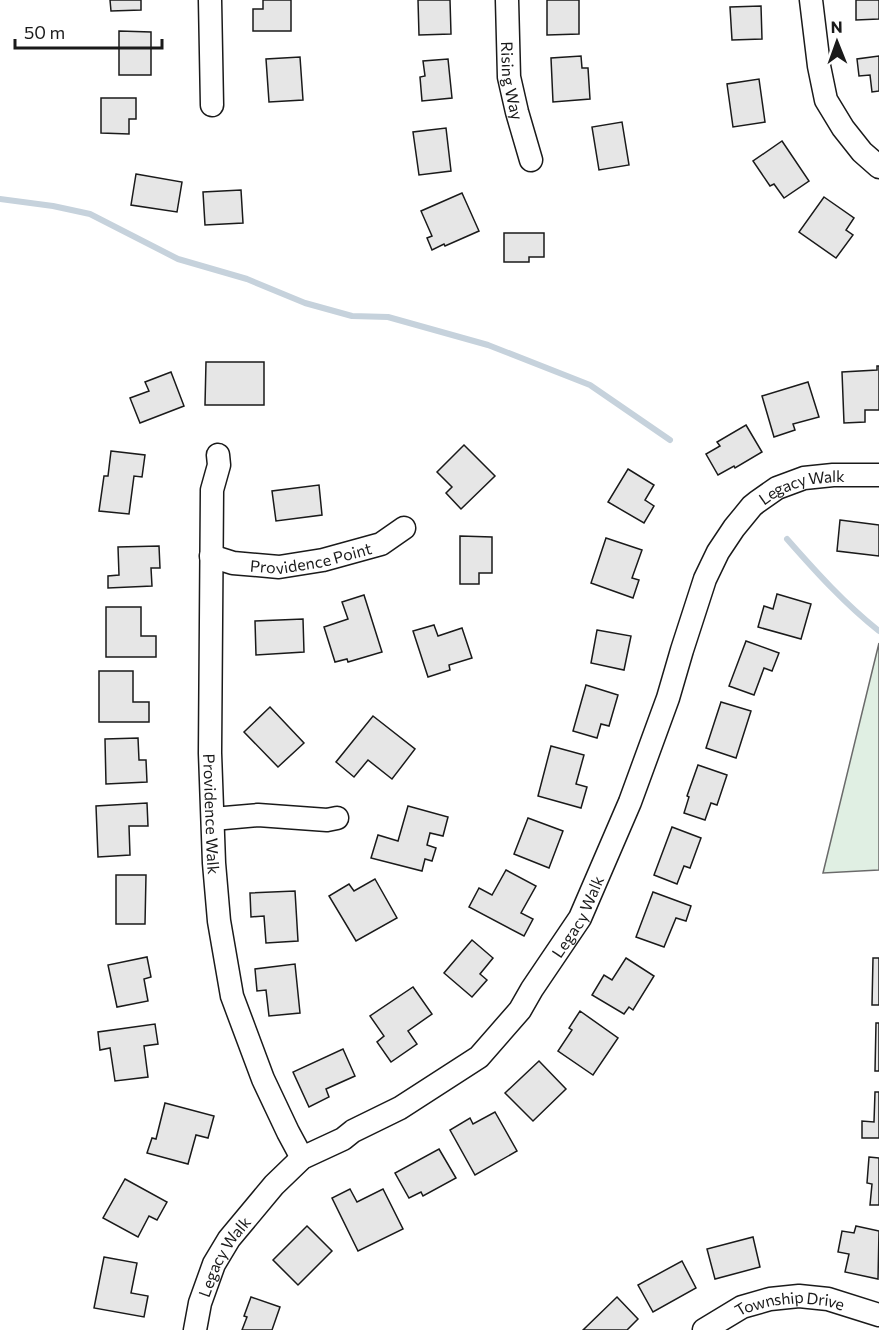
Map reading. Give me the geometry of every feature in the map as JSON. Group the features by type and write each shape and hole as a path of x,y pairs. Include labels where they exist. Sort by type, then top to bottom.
{"street":[{"path":"210,0 212,105"},
{"name":"Rising Way","path":"507,0 509,76 531,160"},
{"path":"811,0 819,66 826,100 861,152 879,167"},
{"name":"Providence Walk","path":"218,455 219,465 212,490 210,753 219,921 232,996 263,1079 302,1158"},
{"name":"Legacy Walk","path":"195,1330 200,1303 214,1264 229,1239 274,1185 302,1158 400,1108 479,1057 520,1010 580,918 634,792 668,698 705,579 734,528 752,506 777,488 804,478 833,475 879,475"},
{"name":"Providence Point","path":"211,556 233,563 279,567 323,560 381,544 404,528"},
{"path":"213,819 258,815 327,820 337,818"},
{"name":"Township Drive","path":"704,1330 742,1307 770,1299 799,1296 828,1299 879,1315"}],"green space":[{"path":"879,643 879,870 823,873"}],"building":[{"path":"110,0 141,0 141,10 111,11"},
{"path":"263,0 291,0 291,31 253,31 253,9 263,9"},
{"path":"418,0 450,0 451,34 419,35"},
{"path":"547,0 579,0 579,34 547,35"},
{"path":"856,0 879,0 879,19 856,20"},
{"path":"761,6 762,39 732,40 730,7"},
{"path":"119,31 151,32 151,75 119,75"},
{"path":"581,56 582,68 588,68 590,99 553,102 551,58"},
{"path":"879,56 879,91 872,92 870,75 859,76 857,59"},
{"path":"300,57 303,100 269,102 266,59"},
{"path":"448,59 452,98 422,101 420,77 425,76 423,61"},
{"path":"759,79 765,122 733,127 727,84"},
{"path":"101,98 136,98 136,119 129,119 129,134 101,133"},
{"path":"622,122 629,165 599,170 592,127"},
{"path":"446,128 451,171 419,175 413,132"},
{"path":"782,141 809,181 784,198 774,184 770,186 753,161"},
{"path":"136,174 182,182 177,212 131,205"},
{"path":"241,190 243,223 205,225 203,192"},
{"path":"462,193 479,231 432,250 427,238 432,236 421,211"},
{"path":"824,197 854,218 846,230 853,235 836,258 799,232"},
{"path":"504,233 544,233 544,257 529,257 529,262 504,262"},
{"path":"206,362 264,362 264,405 205,405"},
{"path":"879,366 879,410 865,410 865,422 844,423 842,372 877,370"},
{"path":"171,372 184,406 140,423 130,398 149,391 145,382"},
{"path":"808,382 819,417 793,424 795,430 774,437 762,396"},
{"path":"746,425 762,452 718,475 706,454 720,446 717,442"},
{"path":"464,445 495,476 461,509 446,493 452,487 437,472"},
{"path":"111,451 145,455 142,477 134,476 129,514 99,511 104,476 108,476"},
{"path":"628,469 654,485 645,500 654,506 644,523 608,502"},
{"path":"319,485 322,515 276,521 272,491"},
{"path":"840,520 879,525 879,556 837,551"},
{"path":"460,536 492,537 492,573 479,573 479,584 460,584"},
{"path":"606,538 642,550 632,578 639,580 633,598 591,583"},
{"path":"159,546 160,568 151,568 152,586 108,588 108,576 119,575 118,547"},
{"path":"777,594 811,604 801,639 758,627 764,606 773,609"},
{"path":"364,595 382,652 348,662 347,659 335,662 324,627 348,619 342,602"},
{"path":"106,607 141,607 141,636 156,636 156,657 106,657"},
{"path":"303,619 304,652 256,655 255,621"},
{"path":"434,625 438,636 462,628 472,658 449,665 450,670 428,677 413,631"},
{"path":"597,630 631,636 624,670 591,663"},
{"path":"746,641 779,653 772,671 764,668 754,695 729,686"},
{"path":"99,671 133,671 133,702 149,702 149,722 99,722"},
{"path":"586,685 618,695 609,726 601,724 597,738 573,731"},
{"path":"721,702 751,711 736,758 706,748"},
{"path":"270,707 304,743 278,767 244,732"},
{"path":"373,716 415,749 392,779 368,760 354,777 336,762"},
{"path":"138,738 139,760 146,760 147,782 106,784 105,739"},
{"path":"551,746 584,755 576,784 587,787 581,808 538,796"},
{"path":"698,765 727,775 717,805 711,803 705,820 684,813 689,797 687,796"},
{"path":"147,803 148,826 129,826 130,855 98,857 96,806"},
{"path":"408,806 448,817 443,836 430,833 427,845 436,848 432,861 425,859 422,871 371,858 378,835 398,841"},
{"path":"528,818 563,831 549,868 514,854"},
{"path":"672,827 701,838 690,868 684,866 677,884 654,875"},
{"path":"506,870 536,886 521,913 533,919 524,936 469,907 479,888 492,895"},
{"path":"116,875 146,875 145,924 116,924"},
{"path":"375,879 397,918 356,941 329,896 349,884 354,891"},
{"path":"295,891 298,941 266,943 264,916 251,917 250,893"},
{"path":"653,892 691,906 686,921 676,918 664,947 636,937"},
{"path":"472,940 493,958 480,974 487,980 472,997 444,973"},
{"path":"147,957 151,977 144,979 148,1001 117,1007 108,965"},
{"path":"626,958 654,976 633,1010 629,1007 624,1014 592,995 604,975 612,980"},
{"path":"873,958 879,958 879,1005 872,1005"},
{"path":"295,964 300,1013 269,1016 266,990 257,991 255,969"},
{"path":"413,987 432,1014 408,1031 417,1044 391,1062 377,1042 384,1036 370,1016"},
{"path":"580,1011 618,1038 593,1075 558,1051 572,1030 569,1028"},
{"path":"876,1023 879,1023 879,1071 875,1071"},
{"path":"155,1024 158,1044 144,1046 148,1077 115,1081 110,1048 100,1050 98,1032"},
{"path":"343,1049 355,1076 326,1089 329,1097 309,1107 293,1072"},
{"path":"539,1061 566,1089 533,1121 505,1093"},
{"path":"875,1092 879,1092 879,1138 862,1138 862,1121 874,1122"},
{"path":"165,1103 214,1116 208,1138 196,1135 188,1164 147,1153 152,1138 156,1139"},
{"path":"495,1112 517,1151 475,1175 450,1130 470,1118 473,1124"},
{"path":"439,1149 456,1178 423,1196 421,1192 409,1198 395,1173"},
{"path":"869,1157 879,1158 879,1205 870,1205 872,1184 867,1183"},
{"path":"125,1179 167,1202 157,1220 149,1216 138,1237 103,1218"},
{"path":"350,1189 357,1202 383,1189 403,1229 358,1251 332,1198"},
{"path":"307,1226 332,1251 298,1285 273,1260"},
{"path":"856,1226 879,1231 878,1279 845,1272 849,1254 838,1252 842,1231 854,1233"},
{"path":"753,1237 760,1267 715,1279 707,1249"},
{"path":"104,1257 137,1263 131,1293 148,1296 144,1317 94,1308"},
{"path":"682,1261 696,1288 653,1312 638,1285"},
{"path":"251,1297 280,1307 272,1330 242,1330"},
{"path":"617,1297 638,1319 627,1330 583,1330"}],"waterway":[{"path":"0,199 53,206 90,214 178,259 247,279 305,303 352,316 388,317 488,345 590,385 670,440"},
{"path":"787,539 843,599 879,631"}]}
